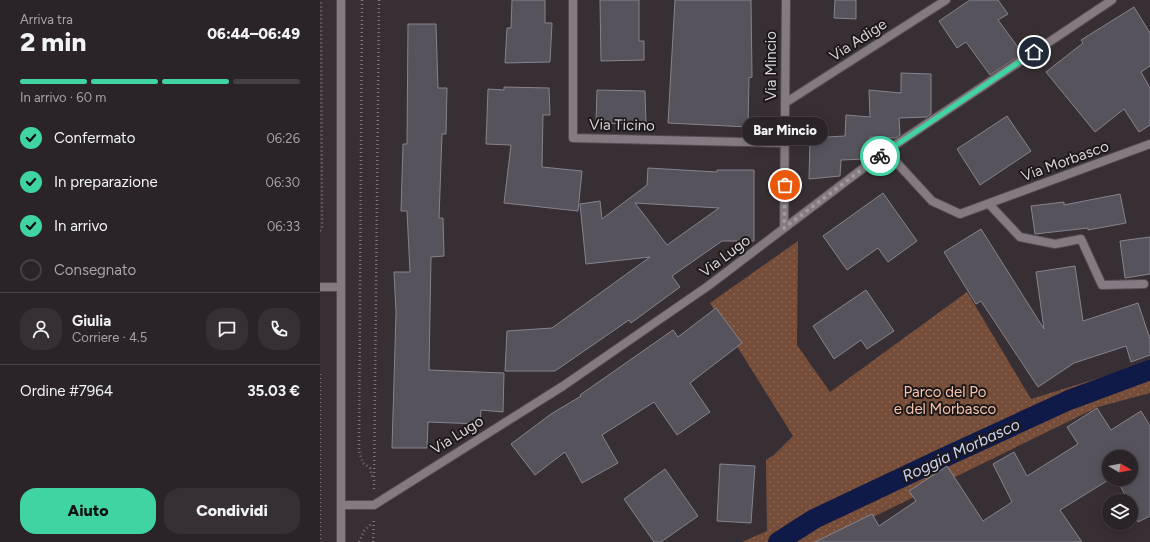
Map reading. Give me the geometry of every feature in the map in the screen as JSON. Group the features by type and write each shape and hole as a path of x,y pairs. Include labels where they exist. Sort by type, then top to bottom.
{"street":[{"path":"341,0 341,542"},
{"name":"Via Ticino","path":"573,0 573,138 785,143"},
{"name":"Via Mincio","path":"784,228 786,0"},
{"name":"Via Adige","path":"785,104 946,0"},
{"name":"Via Lugo","path":"341,505 374,505 563,386 708,286 886,151 1112,0"},
{"name":"Via Morbasco","path":"886,151 932,201 960,214 1150,144"},
{"path":"989,204 1020,237 1055,244 1081,240 1102,285 1144,284"},
{"path":"320,287 340,288"}],"path":[{"path":"320,231 322,228 321,0"},
{"path":"362,0 359,451 363,462 370,468 374,482 379,0"},
{"path":"320,374 320,542"},
{"path":"359,542 364,531 373,522 373,542"}],"green space":[{"name":"Parco del Po e del Morbasco","path":"798,241 797,345 830,392 967,292 1031,399 1150,362 1150,393 1098,407 822,542 742,542 767,531 766,460 774,455 793,436 710,303"}],"building":[{"path":"512,0 545,0 545,23 552,23 550,62 505,63 507,28 511,28"},
{"path":"600,0 639,0 639,41 644,41 644,60 601,61"},
{"path":"675,0 751,0 752,77 749,78 748,127 668,123"},
{"path":"835,0 856,0 856,19 834,18"},
{"path":"970,0 998,0 1008,14 998,20 1020,50 1017,52 1019,56 990,75 966,42 957,48 939,21"},
{"path":"1134,7 1150,33 1150,66 1141,72 1150,88 1150,125 1139,132 1124,109 1095,132 1046,72 1083,43 1081,40"},
{"path":"408,24 436,24 438,88 447,88 446,134 442,134 439,218 443,218 444,256 431,257 429,370 504,373 503,412 481,410 480,424 428,422 427,448 392,448 396,312 394,272 410,272 407,211 401,211 403,144 407,144"},
{"path":"901,73 931,74 931,114 927,117 899,118 900,135 896,138 870,137 869,157 866,159 841,160 840,176 809,179 810,138 845,136 846,115 870,117 869,90 901,93"},
{"path":"504,87 549,88 550,115 543,115 542,167 582,171 578,211 504,203 511,145 486,144 488,89 504,90"},
{"path":"597,90 645,91 646,124 596,123"},
{"path":"1007,116 1031,151 980,185 957,149"},
{"path":"648,168 717,172 717,170 754,170 754,241 722,241 672,276 680,287 631,323 629,320 555,371 505,371 507,331 552,328 650,257 586,264 580,204 600,201 602,219 647,185","holes":["635,203 719,208 667,245"]},
{"path":"883,193 917,241 888,262 878,248 847,270 823,236"},
{"path":"1120,194 1126,223 1088,230 1088,228 1035,234 1031,206 1064,202 1064,205"},
{"path":"981,229 1044,329 1036,272 1075,266 1083,321 1138,303 1150,339 1150,355 1131,362 1126,346 1074,363 1038,387 981,301 976,304 944,252"},
{"path":"1150,237 1150,274 1125,278 1120,241"},
{"path":"866,290 894,331 867,349 861,340 834,359 813,326"},
{"path":"716,308 742,343 690,383 710,412 677,435 654,402 602,435 618,463 582,483 565,452 535,475 511,444 551,414 581,396 580,395 673,330 678,337"},
{"path":"1097,408 1111,430 1141,411 1150,426 1150,516 1138,522 1138,494 1124,494 1120,486 1138,486 1138,450 1102,450 1102,484 1060,510 1082,542 815,542 872,514 879,526 916,501 909,491 947,466 983,521 1012,502 993,464 1014,452 1027,476 1078,444 1067,427"},
{"path":"720,464 755,466 751,523 717,521"},
{"path":"665,469 698,516 661,542 654,542 624,499"}],"waterway":[{"name":"Roggia Morbasco","path":"778,542 814,519 945,457 1069,400 1150,370"}],"way so far":[{"path":"785,185 784,228 880,156"}],"place":[{"name":"Bar Mincio","path":"785,185"}],"route":[{"path":"880,156 1034,52"}]}
